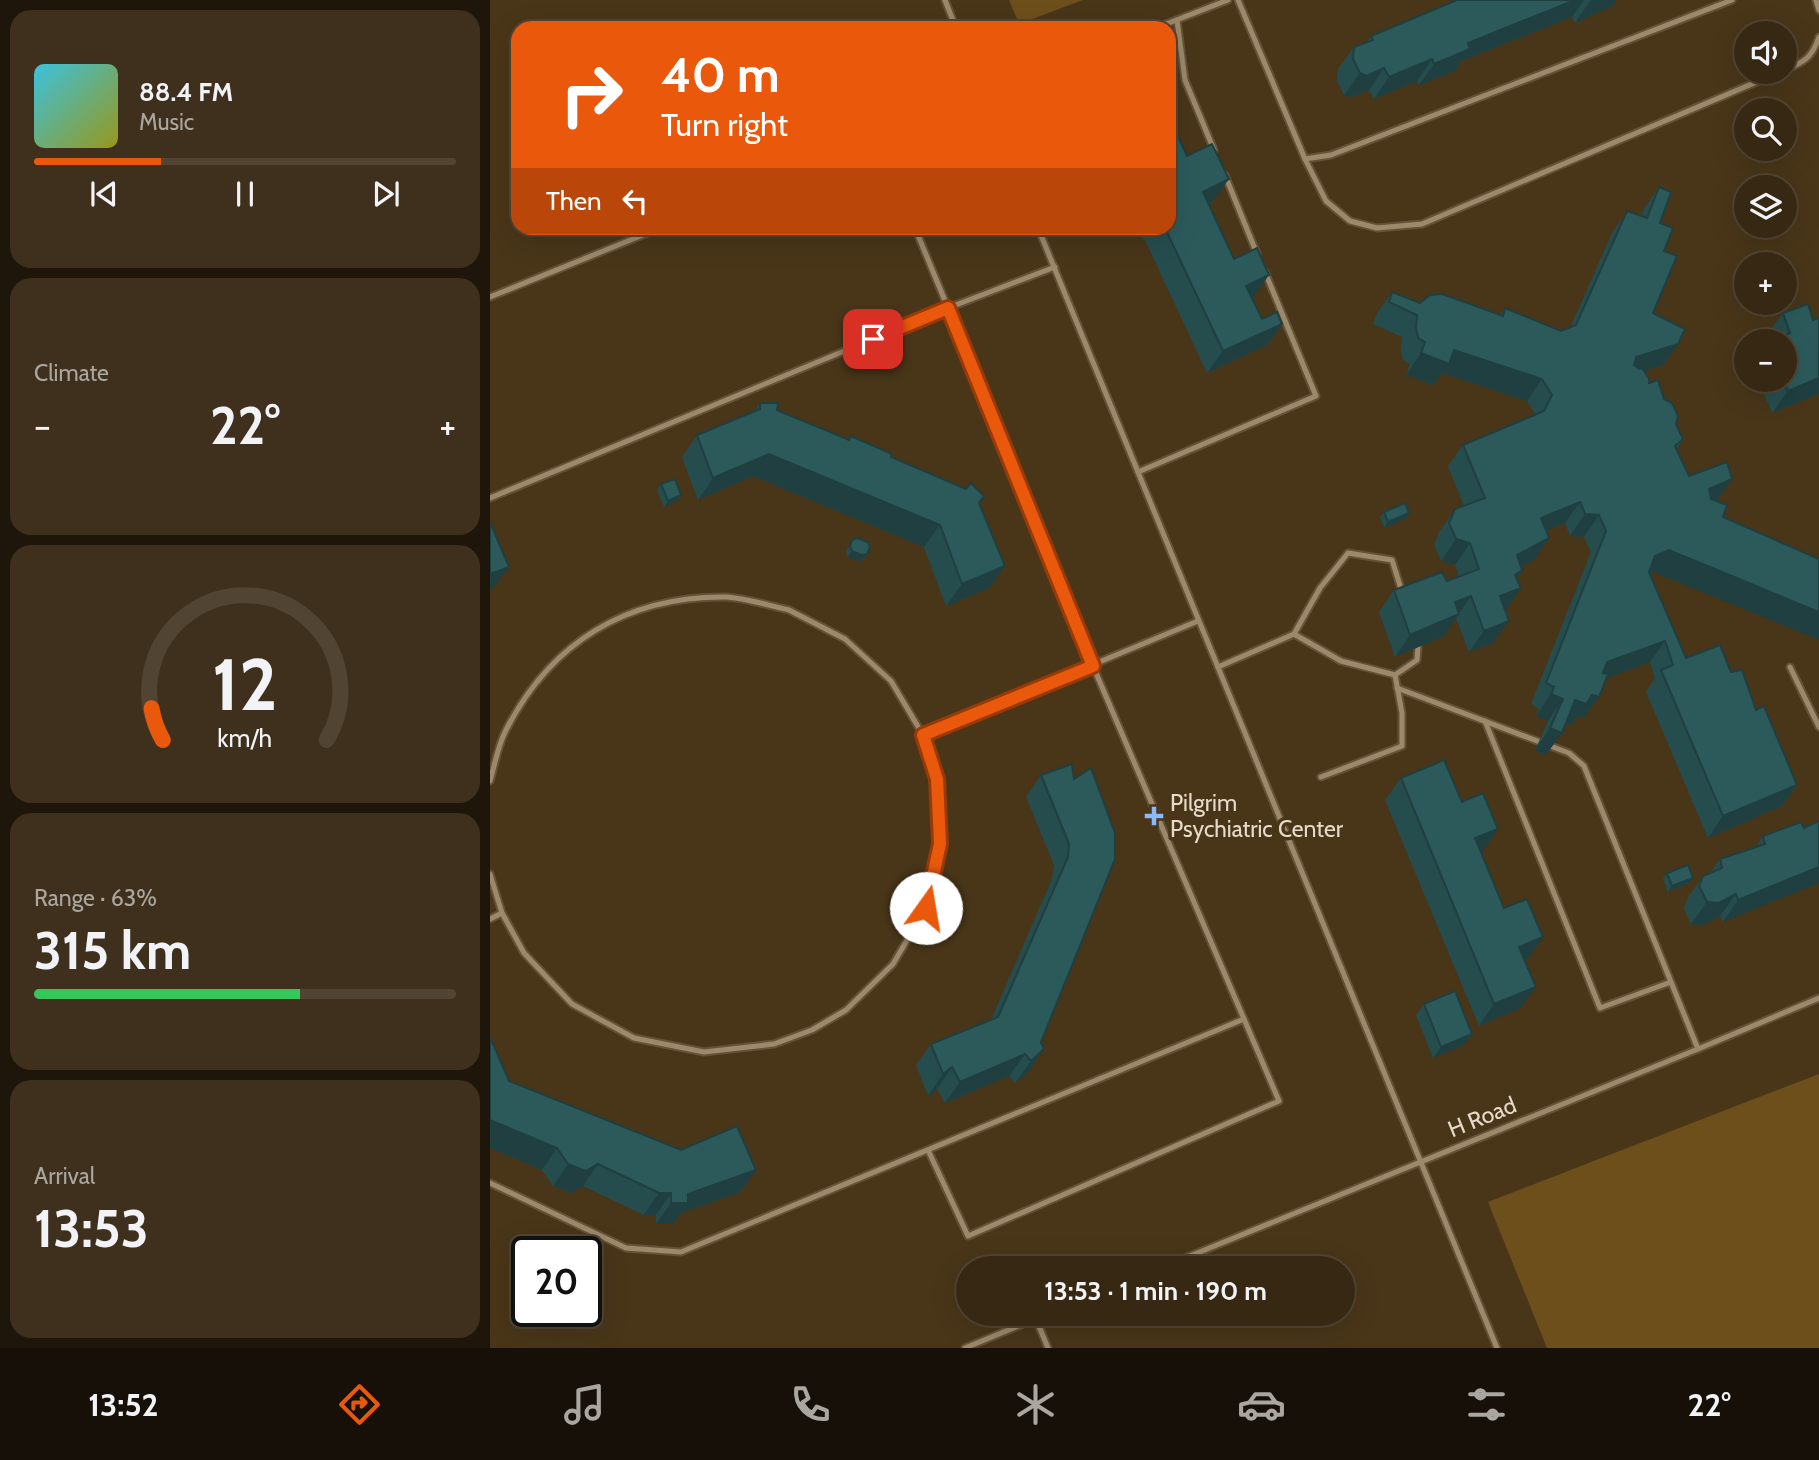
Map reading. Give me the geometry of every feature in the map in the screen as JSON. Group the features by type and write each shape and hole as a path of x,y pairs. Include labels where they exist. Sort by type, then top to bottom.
{"lane":[{"path":"945,0 953,21"},
{"path":"1216,156 1185,80 1177,20 1228,0"},
{"path":"1238,0 1305,159 1326,201 1350,221 1377,228 1422,224 1752,84"},
{"path":"1305,159 1331,155 1732,0"},
{"path":"1816,0 1819,10"},
{"path":"1797,64 1814,51 1819,37"},
{"path":"1222,168 1258,257"},
{"path":"490,297 643,235"},
{"path":"918,235 1093,666 1279,1101 968,1236 928,1150"},
{"path":"1041,235 1497,1348"},
{"path":"490,498 948,308 1055,267"},
{"path":"1138,471 1316,396 1264,269"},
{"path":"1218,667 1294,634 1320,588 1348,553 1392,560 1406,601"},
{"path":"490,781 504,732 538,678 585,636 624,615 666,602 728,597 789,610 799,615 845,639 891,681 923,735 937,779 940,844 926,908 893,964 846,1010 812,1030 775,1044 704,1052 634,1038 572,1004 524,953 502,913 490,874"},
{"path":"923,735 1198,621"},
{"path":"1294,634 1341,661 1395,675 1417,660 1418,647"},
{"path":"1790,667 1819,727"},
{"path":"1321,777 1402,746 1402,713 1395,675"},
{"path":"1397,688 1569,754 1584,766 1698,1049"},
{"path":"1485,721 1600,1008 1671,982"},
{"path":"490,919 502,913"},
{"name":"H Road","path":"1190,1256 1819,998"},
{"path":"490,1183 626,1248 681,1252 1244,1019"},
{"path":"965,1348 1019,1326"},
{"path":"1039,1326 1048,1348"}],"shaded area":[{"path":"1009,0 1083,0 1027,21 1018,21"},
{"path":"1819,1074 1819,1348 1547,1348 1488,1202"}],"building":[{"path":"1457,0 1575,0 1468,43 1470,49 1434,64 1432,59 1389,77 1384,68 1367,76 1360,73 1353,59 1354,47 1373,40 1371,36"},
{"path":"1176,132 1187,156 1212,144 1229,179 1203,192 1234,259 1257,248 1269,275 1246,286 1262,319 1277,312 1282,324 1223,351 1168,235 1176,235"},
{"path":"1659,187 1671,192 1660,223 1673,228 1664,251 1677,256 1653,313 1685,329 1678,344 1636,357 1634,365 1642,368 1649,383 1658,380 1664,399 1672,403 1678,416 1676,424 1683,439 1675,446 1689,476 1727,462 1732,479 1709,489 1711,499 1727,505 1723,517 1819,559 1819,612 1669,550 1655,556 1649,572 1686,658 1720,645 1731,672 1742,670 1756,710 1764,706 1797,785 1723,816 1661,670 1673,665 1665,641 1607,662 1603,673 1608,674 1599,697 1592,695 1586,704 1575,700 1562,733 1550,728 1563,699 1551,694 1554,687 1546,683 1606,531 1599,515 1585,514 1580,502 1541,518 1549,538 1517,555 1522,570 1515,575 1521,588 1500,596 1509,621 1484,631 1471,596 1455,602 1459,614 1410,635 1394,590 1442,572 1447,581 1479,569 1470,543 1456,539 1449,523 1455,509 1485,498 1463,445 1544,411 1552,395 1542,379 1454,350 1449,364 1421,353 1425,342 1418,338 1417,315 1389,302 1392,292 1420,303 1430,295 1442,294 1503,316 1505,308 1561,331 1576,325 1627,211 1647,218"},
{"path":"1808,304 1813,320 1819,318 1819,378 1797,387 1797,329 1789,329 1784,315 1797,315 1797,308"},
{"path":"760,403 778,403 777,410 849,440 851,436 892,454 891,457 966,489 971,483 984,496 979,503 1005,566 962,584 940,525 769,454 713,478 697,435 760,409"},
{"path":"675,479 681,495 668,501 661,484"},
{"path":"1405,503 1409,513 1388,522 1384,512"},
{"path":"490,522 509,567 490,574"},
{"path":"857,538 868,542 870,547 867,554 852,551 852,540"},
{"path":"1444,760 1462,802 1483,793 1498,829 1475,838 1504,908 1527,899 1543,937 1519,947 1536,987 1494,1004 1401,778"},
{"path":"1072,764 1074,779 1091,768 1115,833 1115,859 1041,1042 1044,1049 1031,1061 1025,1054 960,1082 952,1067 943,1074 931,1044 998,1017 1068,857 1069,844 1041,775"},
{"path":"1819,821 1819,867 1738,900 1736,894 1719,903 1707,902 1699,886 1703,876 1722,868 1720,859 1765,844 1763,836 1801,822 1804,828"},
{"path":"1688,865 1693,878 1672,886 1667,873"},
{"path":"1455,991 1472,1034 1441,1047 1424,1004"},
{"path":"490,1037 509,1081 681,1150 737,1126 756,1170 688,1194 688,1203 671,1203 671,1193 659,1193 598,1164 586,1171 568,1164 557,1148 490,1120"}],"place":[{"name":"Pilgrim Psychiatric Center","path":"1154,816"}],"route":[{"path":"873,339 948,308 1093,666 923,735 937,779 940,844 926,908"}]}
